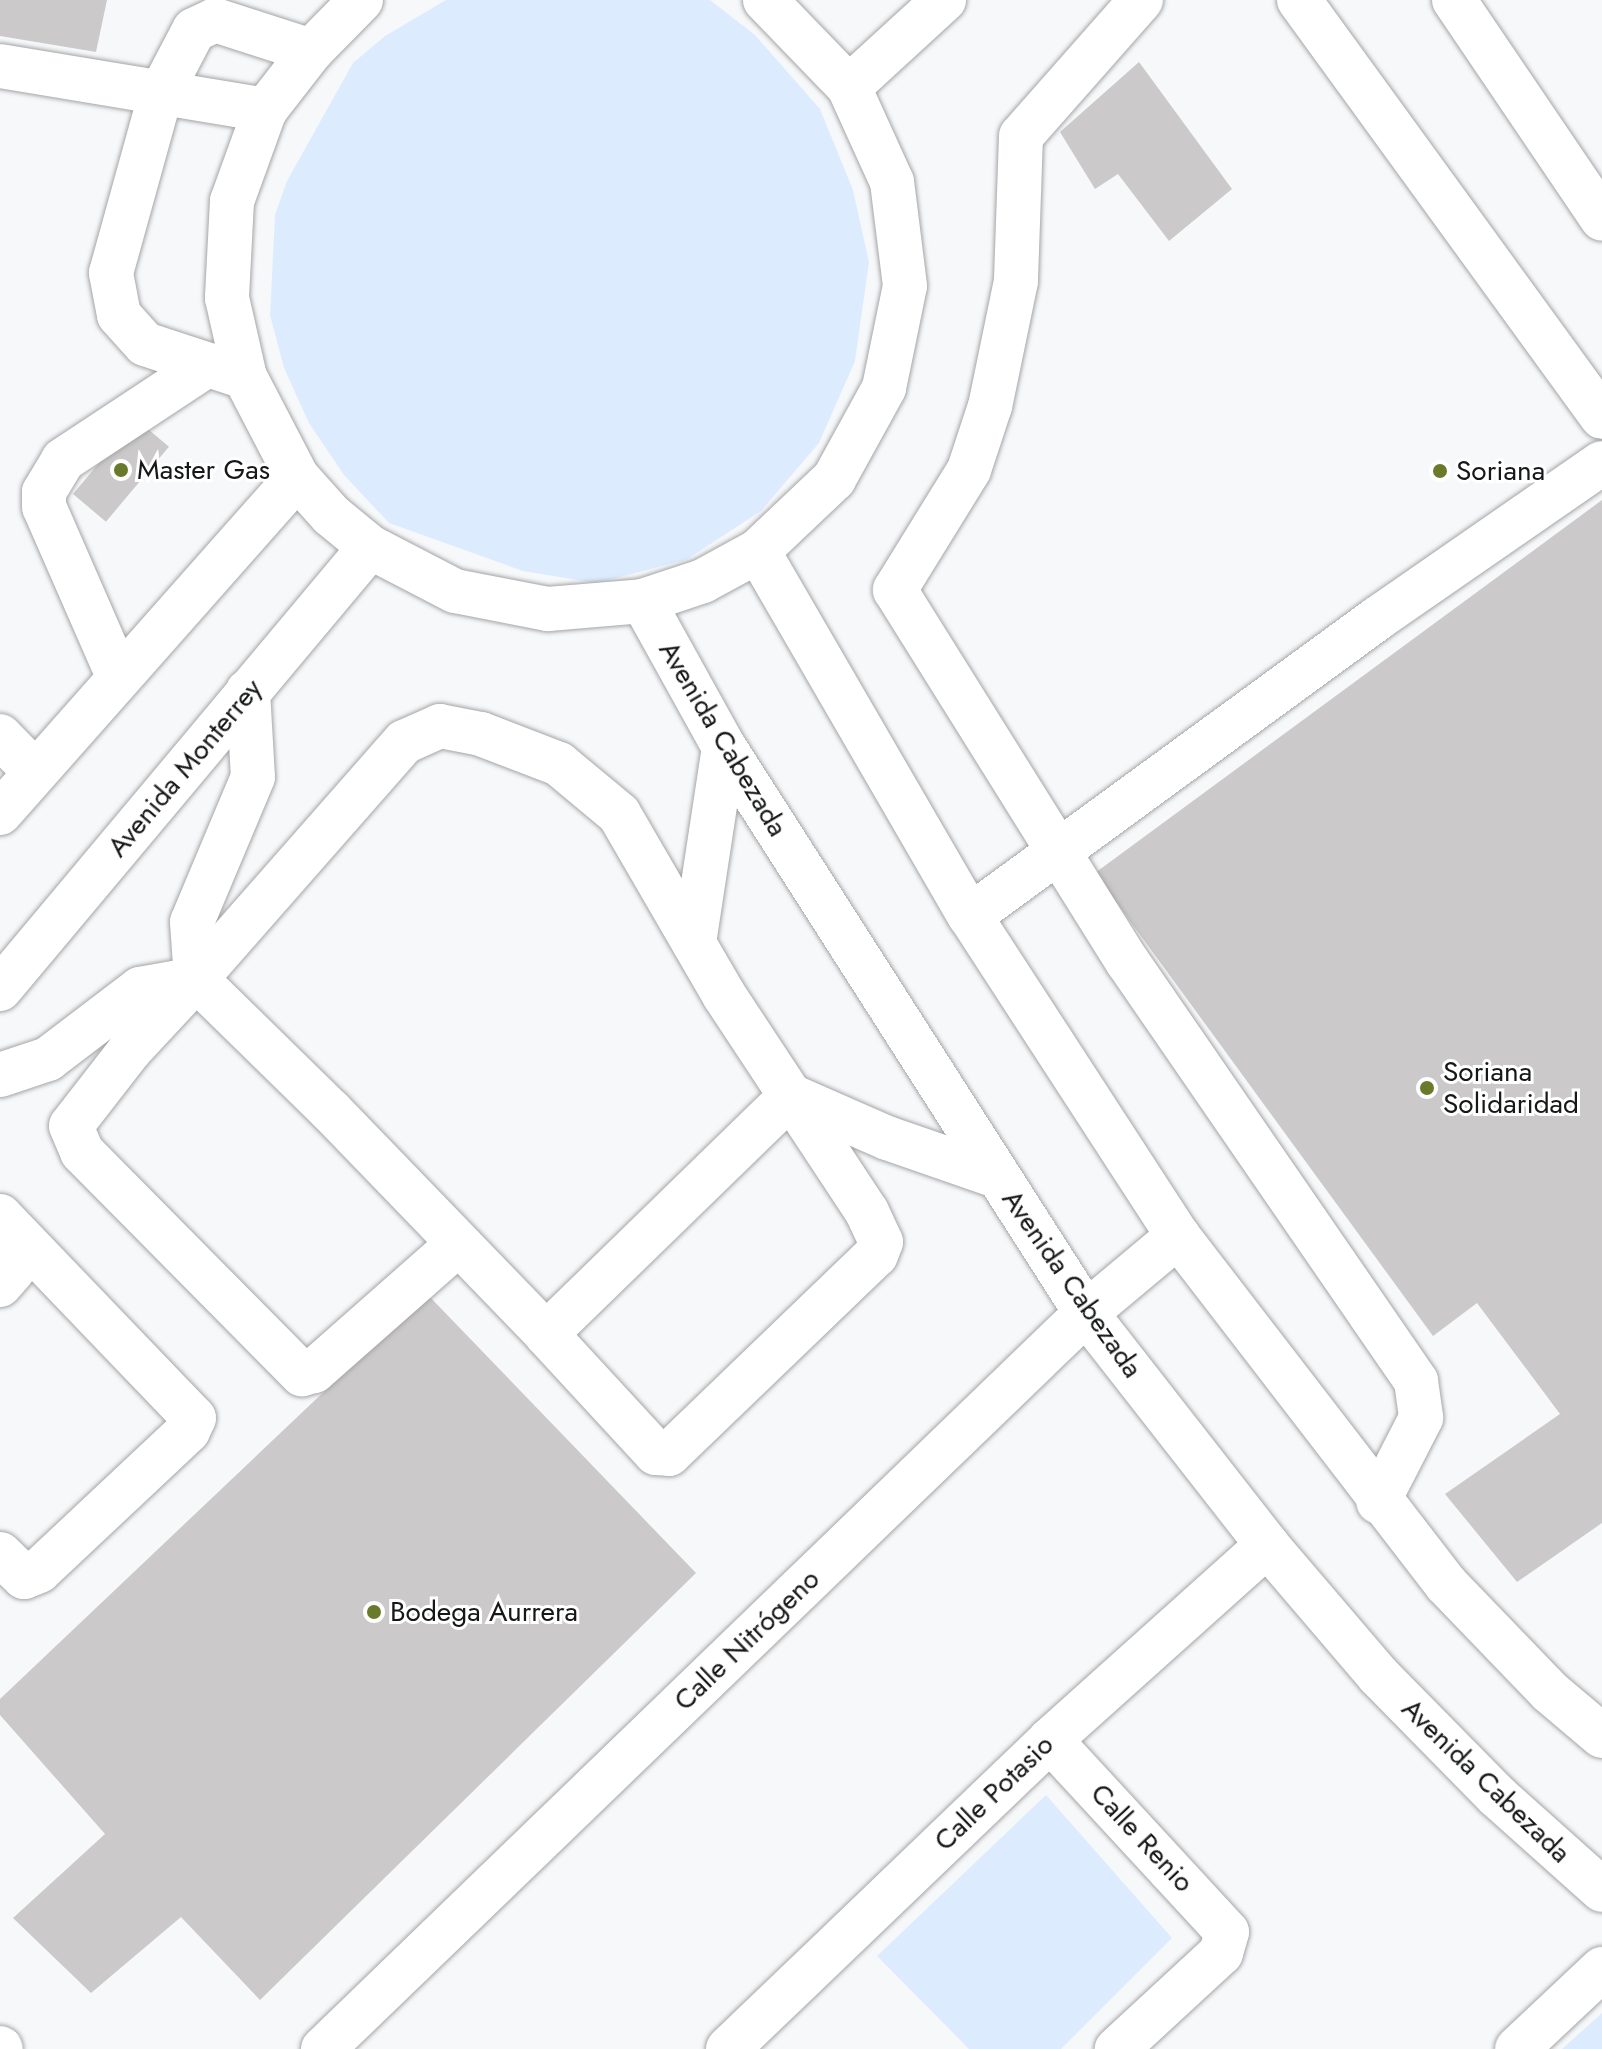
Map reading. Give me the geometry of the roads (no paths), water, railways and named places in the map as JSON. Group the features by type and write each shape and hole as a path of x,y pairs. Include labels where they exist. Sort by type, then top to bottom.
{"main road":[{"path":"849,87 944,0"},
{"path":"1141,0 1021,136 1016,281 990,406 969,470 941,523 895,586 898,600 1058,853 1416,1381 1421,1418 1378,1502"},
{"path":"1299,0 1602,417"},
{"path":"1454,0 1602,219"},
{"path":"337,18 265,110 232,201 226,371 297,477 331,515 370,547 455,591 548,609 643,601 703,581 758,551 841,466 884,388 905,286 892,182 849,87 774,2"},
{"path":"226,371 145,344 129,332 119,315 111,273 161,93 194,30 203,23 215,20 337,18"},
{"path":"0,66 265,110"},
{"path":"118,676 44,507 44,492 63,460 226,371"},
{"path":"970,916 1378,618 1602,463"},
{"path":"0,813 297,477"},
{"name":"Avenida Monterrey","path":"0,989 370,547"},
{"path":"758,551 970,916 1178,1236 1378,1502 1446,1584 1550,1692 1602,1736"},
{"name":"Avenida Cabezada","path":"643,601 724,747 1086,1313 1267,1545 1379,1676 1497,1796 1602,1890"},
{"path":"248,691 253,777 192,922 196,979 458,1244 546,1334 653,1450 665,1455 876,1255 881,1236 694,943 631,830 599,793 559,764 519,746 440,726 404,742 196,979 74,1117 72,1135 82,1152 296,1371 306,1375 458,1244"},
{"path":"0,736 34,771"},
{"path":"694,943 724,747"},
{"path":"0,1075 48,1059 140,989 196,979"},
{"path":"791,1096 887,1138 997,1176"},
{"path":"546,1334 791,1096"},
{"path":"0,1216 194,1418 188,1431 39,1571 24,1577 0,1554"},
{"name":"Calle Nitrógeno","path":"323,2049 1086,1313 1178,1236"},
{"path":"0,1253 13,1270 0,1285"},
{"name":"Calle Potasio","path":"728,2049 1050,1740 1267,1545"},
{"name":"Calle Renio","path":"1050,1740 1223,1925 1228,1940 1221,1953 1117,2049"},
{"path":"1517,2049 1602,1969"}],"place":[{"name":"Master Gas","path":"121,470"},
{"name":"Soriana","path":"1440,471"},
{"name":"Soriana Solidaridad","path":"1427,1088"},
{"name":"Bodega Aurrera","path":"374,1612"}]}
